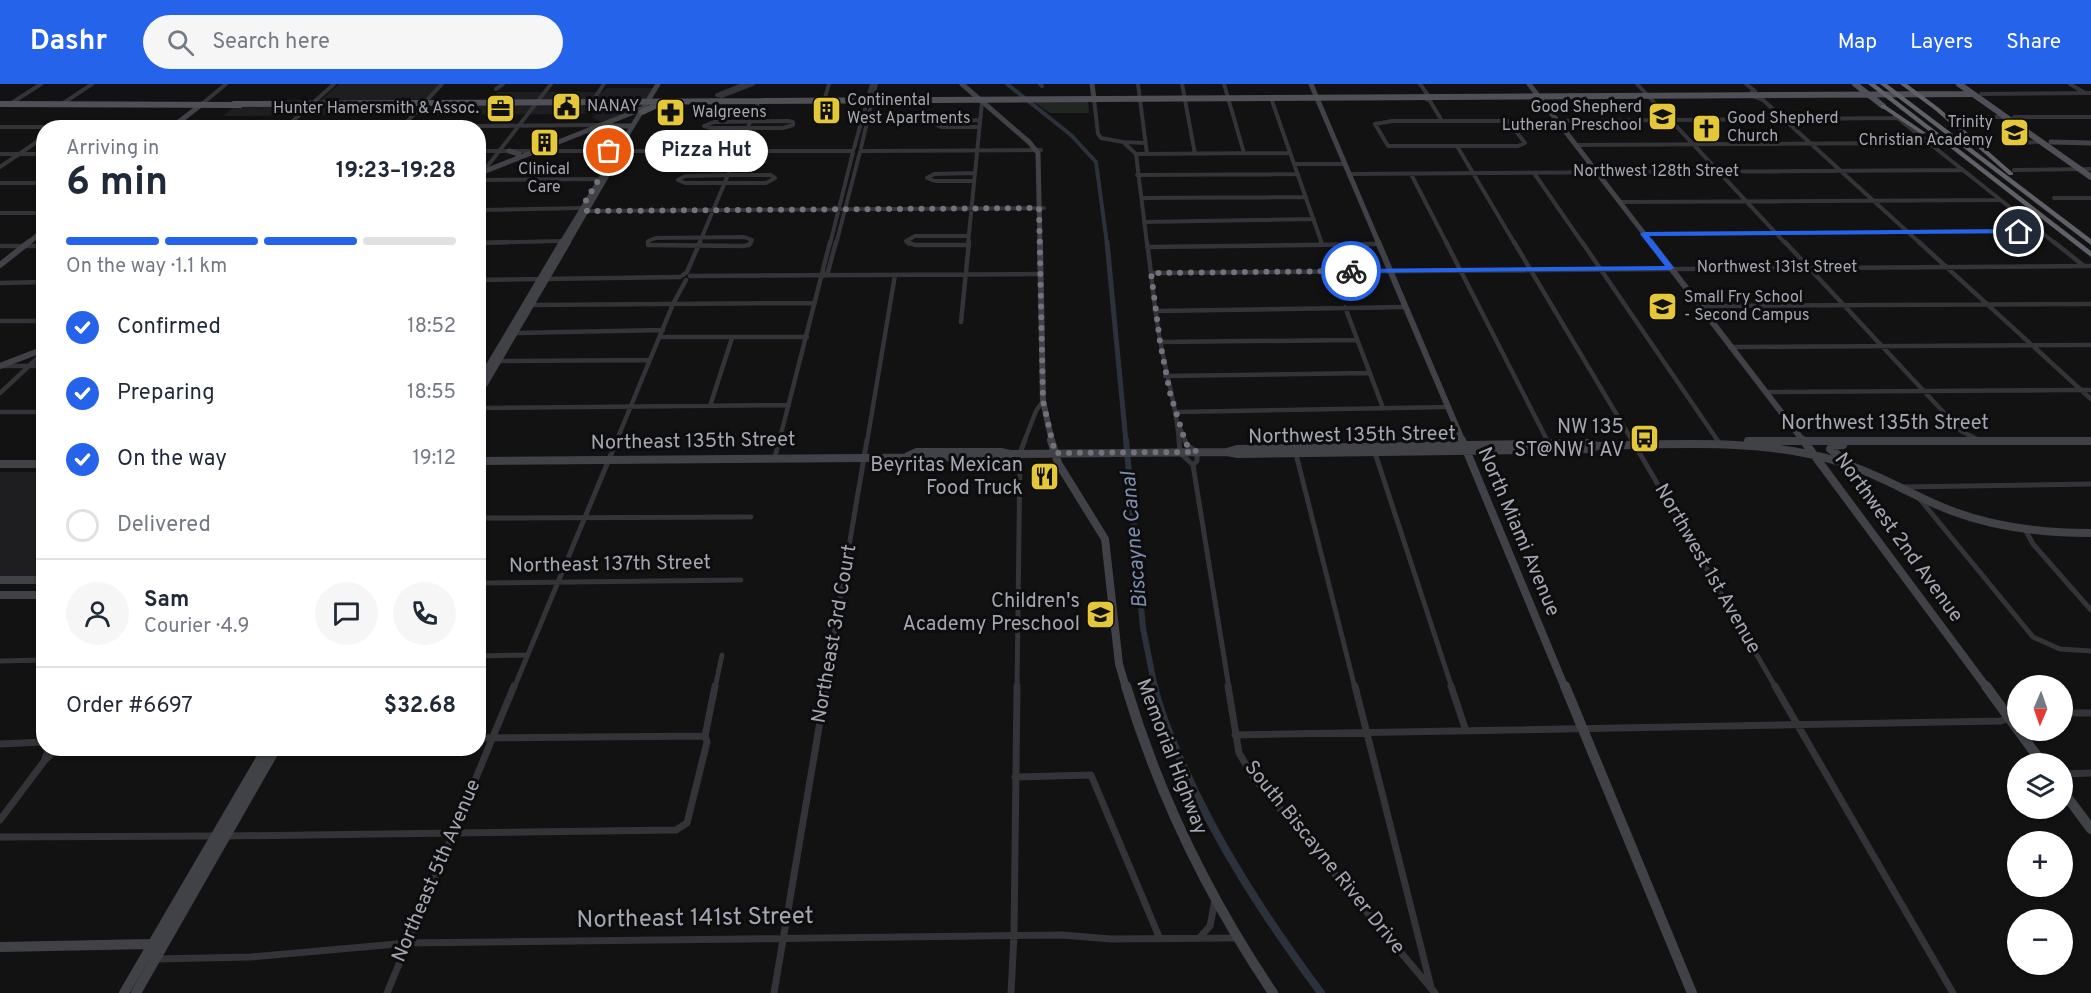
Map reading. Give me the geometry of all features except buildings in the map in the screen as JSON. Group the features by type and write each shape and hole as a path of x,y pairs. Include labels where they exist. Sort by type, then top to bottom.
{"highway":[{"path":"1903,84 1950,119 2028,190"},
{"path":"1881,86 2091,243"},
{"path":"1881,86 2028,190 2091,238"},
{"path":"1903,102 2008,192"},
{"path":"1903,102 2091,250"},
{"path":"1880,104 2008,192 2091,255"}],"main road":[{"path":"619,153 631,126 658,84"},
{"path":"964,84 1038,149"},
{"path":"1092,84 1094,99"},
{"name":"North Miami Avenue","path":"1311,84 1692,993"},
{"name":"Northwest 2nd Avenue","path":"1529,84 1766,392 2007,716"},
{"path":"1855,84 1880,104"},
{"path":"1959,84 2080,170 2091,172"},
{"path":"1967,84 2091,172"},
{"path":"0,105 982,101 1648,96 1751,93 1765,97 1981,94"},
{"path":"1852,95 1880,104"},
{"path":"486,171 668,102"},
{"path":"182,120 202,104"},
{"path":"2006,117 2023,123"},
{"path":"486,373 602,179 638,124 636,121"},
{"path":"538,151 601,126 631,126"},
{"path":"2042,142 2068,154"},
{"path":"2051,142 2091,142"},
{"name":"Memorial Highway","path":"1038,149 1044,270 1041,274 1043,401 1055,453 1105,538 1112,622 1119,664 1127,698 1164,793 1236,938 1273,993"},
{"path":"509,151 519,153 517,159"},
{"path":"486,382 531,306 561,244 584,210"},
{"path":"0,265 36,236"},
{"path":"496,353 499,361"},
{"path":"0,366 36,354"},
{"name":"Northwest 135th Street","path":"1227,452 1238,454 1375,453 1549,444 1598,446 1718,441 2091,441"},
{"path":"1904,441 1831,446 1831,451 1898,487 1952,511 1989,523 2026,531 2091,533"},
{"path":"1761,446 1803,442"},
{"path":"1518,450 1525,447 1548,447 1549,444"},
{"name":"Northwest 135th Street","path":"1680,444 1691,447 1761,446 1812,453 1874,475"},
{"name":"Northwest 135th Street","path":"1227,452 1237,449 1592,449 1598,446"},
{"name":"Northeast 135th Street","path":"486,461 865,456 1001,457 1020,453 1227,452"},
{"path":"1824,469 1830,463 1844,463"},
{"path":"0,464 36,464"},
{"path":"0,580 36,580"},
{"path":"0,595 36,594"},
{"path":"136,993 263,756"},
{"path":"124,993 151,944 271,756"},
{"path":"2073,805 2091,829"},
{"path":"156,959 154,956 159,943 217,839"},
{"path":"0,946 151,944"}],"street":[{"path":"10,104 41,84"},
{"path":"62,104 92,84"},
{"path":"202,104 226,84"},
{"path":"294,120 334,84"},
{"path":"408,120 442,84"},
{"path":"486,167 552,84"},
{"path":"592,102 604,84"},
{"path":"745,84 717,95 722,96 753,84"},
{"path":"824,101 829,84"},
{"path":"842,208 861,150 864,124 874,84"},
{"path":"1138,84 1147,154"},
{"path":"1182,84 1195,154"},
{"path":"1224,84 1244,153"},
{"path":"1420,84 1442,121"},
{"path":"1637,84 1961,431 1983,442"},
{"path":"1746,84 1751,93"},
{"path":"2070,84 2091,95"},
{"path":"1981,94 2085,93"},
{"path":"1765,97 1784,119 2091,399"},
{"path":"1271,98 1322,245"},
{"path":"1094,99 1098,134 1111,141 1146,143"},
{"name":"Northeast 5th Avenue","path":"486,755 583,517 759,101"},
{"path":"962,322 982,101"},
{"path":"1880,104 2084,266"},
{"path":"1977,117 2006,117"},
{"path":"2014,117 2091,117"},
{"path":"1557,120 1897,118"},
{"path":"979,127 941,127 935,124 943,120 980,120"},
{"path":"1442,121 1508,121 1525,143 1388,146 1375,124 1378,122 1442,121"},
{"path":"714,122 750,122 794,124 786,128 709,128 704,125 714,122"},
{"path":"775,458 822,277 828,272 853,150 864,124"},
{"path":"486,126 601,126"},
{"path":"579,126 585,128 585,131"},
{"path":"0,127 36,127"},
{"path":"0,167 36,142"},
{"path":"1123,142 1136,154 1290,153"},
{"path":"2007,143 2042,142"},
{"path":"1576,146 1929,143"},
{"name":"Northwest 1st Avenue","path":"1457,146 1635,445 1953,993"},
{"path":"486,152 619,153 738,150 1038,149"},
{"path":"0,154 36,154"},
{"path":"1136,154 1165,376 1177,412 1180,453 1193,465"},
{"path":"1294,164 1345,165"},
{"name":"Northwest 128th Street","path":"1349,174 1964,170"},
{"path":"2014,170 2080,170"},
{"path":"974,181 935,182 927,178 934,174 975,173"},
{"path":"1534,173 1718,441"},
{"path":"1137,175 1298,174"},
{"path":"1411,174 1549,444"},
{"path":"728,175 771,175 775,178 769,182 725,183 682,183 678,180 685,176 728,175"},
{"path":"486,179 602,179"},
{"path":"0,183 36,183"},
{"path":"1141,198 1306,196"},
{"path":"2054,198 2091,198"},
{"path":"1620,202 2000,200"},
{"path":"486,210 1041,207"},
{"path":"0,213 36,213"},
{"path":"1144,222 1314,219"},
{"path":"1644,234 2041,231"},
{"path":"969,236 915,236 906,241 915,245 969,245"},
{"path":"747,237 752,240 745,246 653,247 647,244 656,238 702,238 747,237"},
{"path":"486,243 561,244"},
{"path":"1148,247 1379,244"},
{"path":"0,246 36,246"},
{"name":"Northwest 131st Street","path":"1151,273 2091,266"},
{"path":"486,280 1041,274"},
{"name":"Northeast 3rd Court","path":"774,993 895,275"},
{"path":"1,282 36,282"},
{"path":"531,306 815,303"},
{"path":"1699,306 2091,304"},
{"path":"1155,311 1406,307"},
{"path":"1344,308 1383,408"},
{"path":"0,321 36,321"},
{"path":"516,333 663,330"},
{"path":"660,337 807,337"},
{"path":"710,406 732,338"},
{"path":"1160,342 1356,340"},
{"path":"1730,347 2091,345"},
{"path":"0,393 36,359"},
{"path":"499,361 649,360"},
{"path":"0,366 36,366"},
{"path":"1165,376 1369,373"},
{"path":"1766,392 2091,390"},
{"path":"1011,993 1014,935 1020,453 1036,411 1043,401"},
{"path":"486,408 789,405"},
{"path":"1177,412 1448,407"},
{"path":"0,412 36,412"},
{"path":"1179,425 1186,444 1197,452"},
{"path":"1961,431 1963,437 1961,442"},
{"name":"South Biscayne River Drive","path":"1197,452 1197,461 1193,465 1239,753 1254,778 1434,991"},
{"path":"1375,453 1466,731"},
{"path":"1296,454 1434,991"},
{"path":"1898,487 2091,484"},
{"path":"1917,495 2033,637 2044,645 2066,651 2091,651"},
{"path":"1940,522 1940,514 1952,511"},
{"path":"486,518 751,517"},
{"path":"2026,531 2033,544 2091,610"},
{"name":"Northeast 137th Street","path":"486,583 741,580"},
{"path":"486,656 526,655"},
{"path":"0,837 217,839 676,830 687,823 707,742 705,736 723,655"},
{"path":"0,661 36,660"},
{"path":"2073,713 2091,713"},
{"path":"1235,735 2001,721 2007,718"},
{"path":"486,738 705,736"},
{"path":"0,744 36,744"},
{"path":"45,760 46,756"},
{"path":"0,820 49,756"},
{"name":"Northeast 5th Avenue","path":"387,993 486,756"},
{"path":"2073,774 2091,773"},
{"path":"1015,777 1091,776 1160,939"},
{"path":"1199,938 1210,926 1215,899"},
{"name":"Northeast 141st Street","path":"156,959 251,957 408,943 783,940 1014,935 1062,935 1111,939 1236,938"}],"shaded area":[{"path":"339,84 441,84 423,103 488,103 498,92 603,92 607,88 654,88 643,108 603,123 592,118 595,114 223,116 239,103 317,104"},
{"path":"1034,102 1088,102 1089,113 1050,113"},
{"path":"0,472 36,472 36,576 0,576"}],"waterway":[{"name":"Biscayne Canal","path":"1007,84 1071,135 1096,162 1107,244"},
{"name":"Biscayne Canal","path":"1107,242 1126,442"},
{"name":"Biscayne Canal","path":"1126,440 1143,628 1155,688"},
{"name":"Biscayne Canal","path":"1154,686 1162,714 1194,790 1226,851 1262,909 1321,993"}],"way so far":[{"path":"609,151 616,151 585,202 587,211 1039,208 1043,401 1055,453 1197,452 1186,444 1165,376 1151,273 1351,271"}],"place":[{"name":"NANAY","path":"566,107"},
{"name":"Hunter Hamersmith & Assoc.","path":"500,109"},
{"name":"Continental West Apartments","path":"826,110"},
{"name":"Walgreens","path":"671,113"},
{"name":"Good Shepherd Lutheran Preschool","path":"1663,117"},
{"name":"Good Shepherd Church","path":"1706,128"},
{"name":"Trinity Christian Academy","path":"2014,132"},
{"name":"Clinical Care","path":"544,142"},
{"name":"Pizza Hut","path":"609,151"},
{"name":"Small Fry School - Second Campus","path":"1663,307"},
{"name":"NW 135 ST@NW 1 AV","path":"1645,439"},
{"name":"Beyritas Mexican Food Truck","path":"1044,477"},
{"name":"Children's Academy Preschool","path":"1101,614"}],"route":[{"path":"1351,271 1670,268 1644,234 2019,232"}]}
